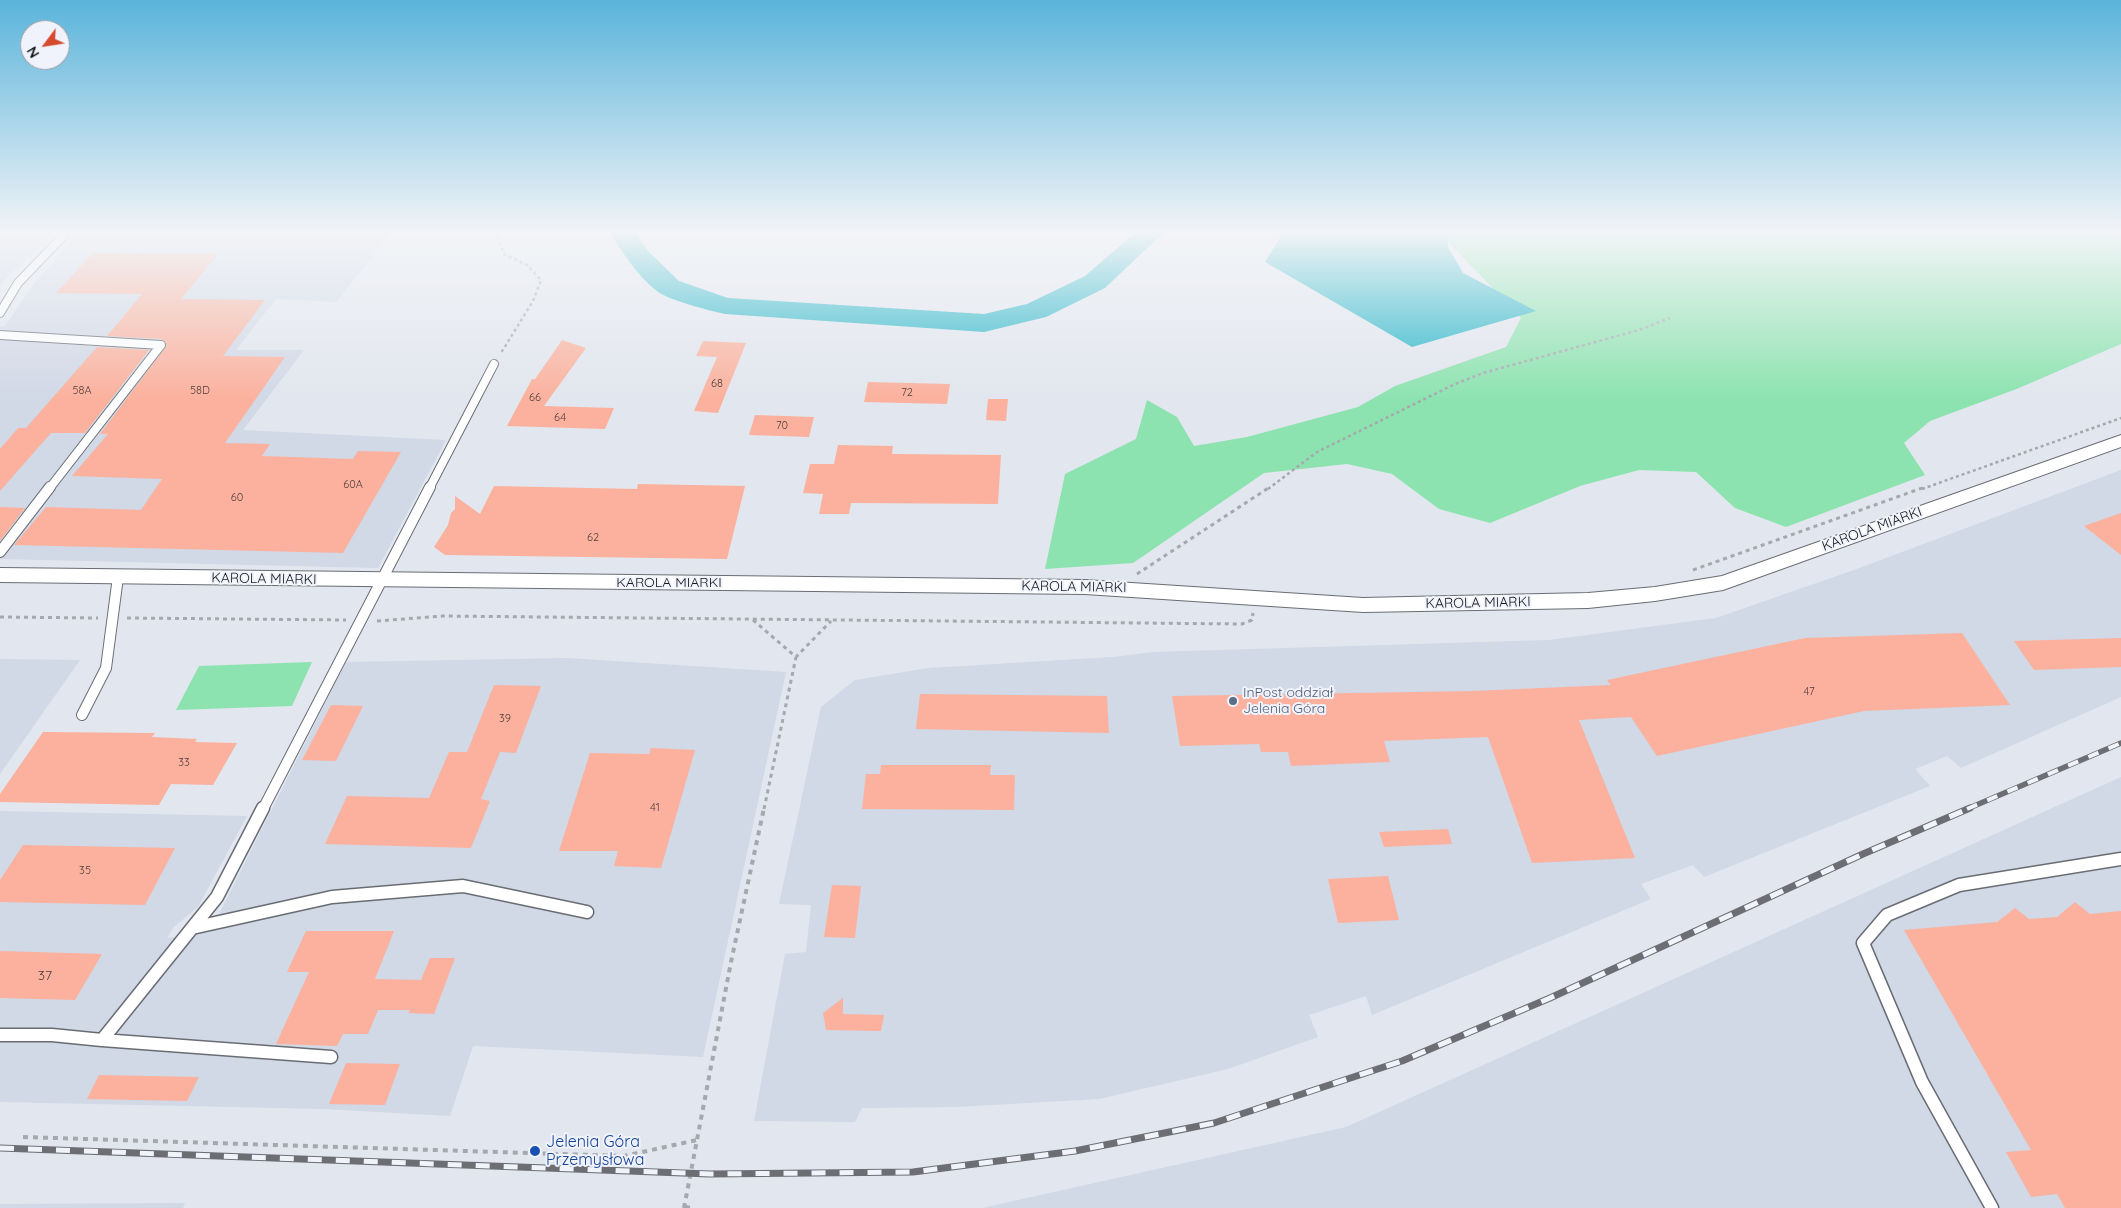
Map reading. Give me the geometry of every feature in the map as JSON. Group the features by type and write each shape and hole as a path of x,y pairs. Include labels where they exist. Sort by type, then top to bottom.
{"street":[{"name":"KAROLA MIARKI","path":"0,575 1130,588 1335,604 1482,604 1598,601 1676,593 1723,583 2121,441"}],"lane":[{"path":"0,313 15,287"},
{"path":"0,335 161,345 0,552"},
{"path":"102,1040 217,897 380,580 494,364"},
{"path":"82,715 106,668 111,618 118,577"},
{"path":"1992,1208 1922,1082 1863,942 1887,915 1959,886 2114,860 2121,850"},
{"path":"192,928 332,897 463,886 587,912"},
{"path":"0,1035 52,1035 331,1057"}],"path":[{"path":"494,364 533,301 538,287"},
{"path":"1130,588 1138,573 1286,477 1317,452 1455,384 1483,373 1639,330 1670,318"},
{"path":"1690,571 2121,418"},
{"path":"367,621 443,616 1242,624 1252,620 1252,609"},
{"path":"0,617 89,618"},
{"path":"128,618 348,620"},
{"path":"752,620 796,657"},
{"path":"691,1208 685,1207 697,1140 731,962 796,657 832,621"},
{"path":"23,1137 624,1156 697,1140"}],"shaded area":[{"path":"31,287 348,287 336,302 276,299 236,350 304,350 243,430 446,440 378,568 0,559 0,326 5,326"},
{"path":"2121,470 2121,697 1961,768 1947,756 1915,769 1930,786 1704,877 1693,865 1641,884 1651,899 1372,1015 1366,996 1309,1015 1318,1037 1228,1069 1099,1099 957,1107 862,1108 855,1122 754,1121 785,954 806,952 811,905 779,904 821,707 855,680 928,668 1113,657 1154,652 1549,640 1716,618 1854,570"},
{"path":"568,658 786,672 703,1057 473,1046 450,1116 324,1109 0,1102 0,811 247,816 198,907 174,927 167,938 210,932 346,662"},
{"path":"0,659 80,660 0,774"},
{"path":"2121,777 2121,1208 982,1208 1346,1127"},
{"path":"185,1203 183,1208 0,1208 0,1204"}],"green space":[{"path":"1492,287 2121,287 2121,344 2019,388 1930,421 1904,443 1925,475 1786,527 1735,508 1696,472 1639,470 1580,486 1490,523 1439,509 1392,474 1347,464 1264,473 1133,563 1045,569 1065,474 1136,439 1147,400 1177,417 1194,446 1247,437 1358,407 1395,386 1506,347 1521,318"},
{"path":"312,662 292,706 176,710 199,666"}],"water":[{"path":"1309,287 1491,287 1536,311 1412,347"}],"building":[{"path":"61,287 191,287 181,299 265,300 223,356 285,357 225,443 270,444 262,456 353,459 358,451 401,452 343,553 14,545 46,507 141,510 162,479 72,476 108,434 100,434 167,345 161,339 107,336 142,294 56,293"},
{"path":"562,340 586,348 544,406 614,408 605,429 507,426 532,379 535,379"},
{"path":"703,341 746,343 718,413 694,411 717,357 696,356"},
{"path":"97,347 149,350 85,433 51,433 0,491 0,449 18,428 26,428"},
{"path":"868,382 950,384 947,404 864,402"},
{"path":"988,399 1008,399 1006,421 986,420"},
{"path":"755,415 814,417 809,437 749,435"},
{"path":"838,445 893,446 892,454 1001,455 998,504 851,503 849,514 819,514 823,494 803,493 810,464 834,464"},
{"path":"638,484 745,486 727,559 445,555 434,547 448,525 451,513 455,509 455,496 480,514 494,486 637,489"},
{"path":"0,507 25,508 0,541"},
{"path":"2121,513 2121,555 2084,526"},
{"path":"1962,633 2010,705 1864,711 1657,756 1631,717 1579,720 1635,858 1532,863 1488,737 1384,741 1390,762 1291,766 1288,752 1261,752 1259,744 1180,746 1172,696 1473,691 1611,685 1607,680 1805,638"},
{"path":"2121,638 2121,667 2034,670 2014,641"},
{"path":"494,685 541,686 516,753 500,752 481,799 490,801 471,848 325,844 347,796 429,798 449,752 467,752"},
{"path":"920,694 1107,696 1109,733 916,729"},
{"path":"331,705 363,706 336,761 302,760"},
{"path":"43,732 155,733 152,737 197,739 195,742 237,743 213,785 171,784 159,805 0,802 0,794"},
{"path":"651,748 695,750 661,868 614,866 618,851 559,851 590,753 649,754"},
{"path":"881,765 991,765 990,775 1015,775 1014,810 862,809 866,774 880,774"},
{"path":"1448,829 1452,844 1384,847 1379,832"},
{"path":"23,845 175,848 145,905 0,902 0,880"},
{"path":"1388,876 1399,920 1338,923 1328,879"},
{"path":"832,885 861,886 855,938 824,937"},
{"path":"2075,902 2090,914 2121,911 2121,1208 2065,1208 2057,1194 2031,1197 2006,1152 2031,1150 1904,930 1997,922 2015,908 2029,919 2057,917"},
{"path":"306,931 394,931 375,979 421,980 430,958 455,958 434,1014 408,1013 410,1010 378,1010 368,1034 343,1034 337,1046 276,1044 309,972 287,972"},
{"path":"0,951 102,954 75,1000 0,998"},
{"path":"843,998 843,1014 884,1015 881,1031 826,1030 823,1013"},
{"path":"346,1063 400,1064 385,1105 329,1104"},
{"path":"99,1075 199,1077 187,1101 87,1099"}],"waterway":[{"path":"670,287 725,306 984,323 1036,311 1084,287"}],"railway":[{"path":"1967,809 2121,743"},
{"path":"0,1148 710,1174 913,1172 1075,1151 1214,1123 1402,1061 1550,998 1863,854 1970,808"}],"place":[{"name":"InPost oddział Jelenia Góra","path":"1233,701"},
{"name":"Jelenia Góra Przemysłowa","path":"535,1151"}]}
